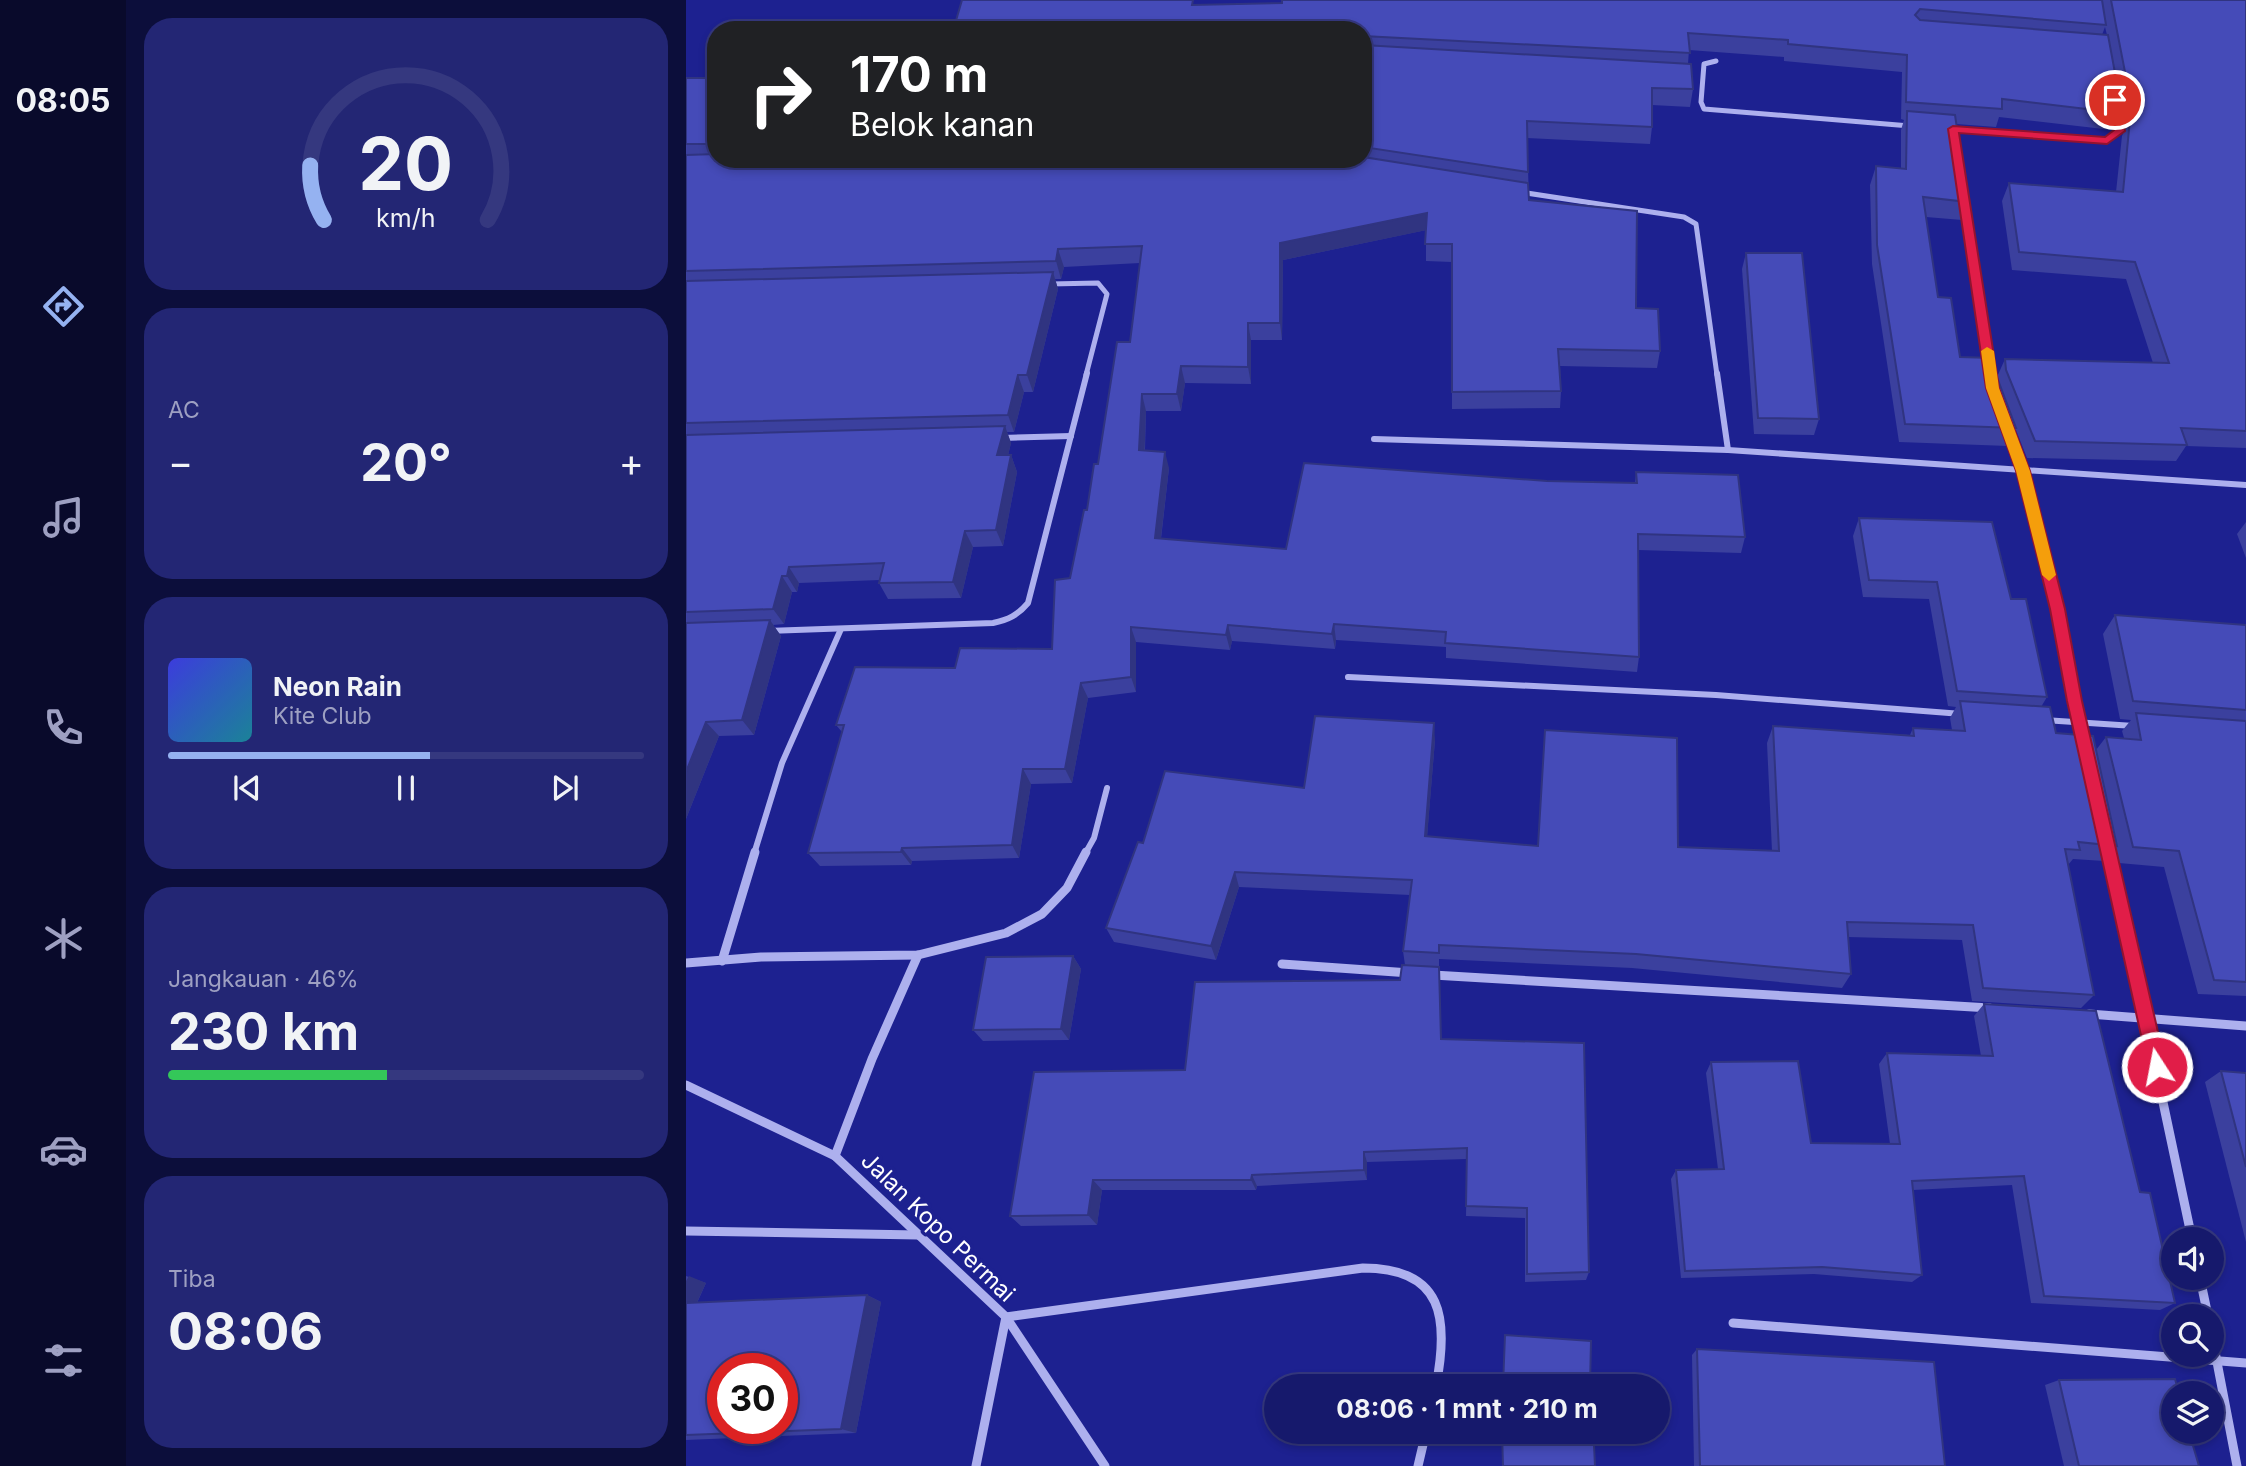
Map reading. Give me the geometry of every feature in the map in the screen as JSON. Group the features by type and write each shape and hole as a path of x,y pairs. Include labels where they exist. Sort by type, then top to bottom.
{"street":[{"path":"1716,61 1704,64 1701,77 1701,105 1704,109 1913,126"},
{"path":"1940,128 2107,141 2120,131 2115,100"},
{"path":"1953,129 1955,143"},
{"path":"1514,191 1684,218 1696,224 1701,244 1728,450"},
{"path":"1964,197 1991,375"},
{"path":"763,631 993,623 1015,617 1028,603 1107,294 1098,283 1048,284"},
{"path":"2006,424 2023,471 2057,609 2087,750"},
{"path":"988,438 1071,436"},
{"path":"1374,439 1728,450 2246,485"},
{"path":"722,961 782,763 841,629"},
{"path":"1348,677 1716,695 1972,715"},
{"path":"2040,720 2149,727"},
{"path":"686,963 772,957 918,955 1006,933 1042,914 1067,888 1094,838 1107,788"},
{"path":"2108,843 2190,1227"},
{"path":"835,1156 872,1059 918,955"},
{"path":"1282,964 1995,1009"},
{"path":"2078,1014 2246,1026"},
{"name":"Jalan Kopo Permai","path":"686,1085 835,1156 1006,1317 1105,1466"},
{"path":"686,1231 918,1235"},
{"path":"976,1466 1006,1317 1349,1269 1389,1268 1417,1279 1431,1296 1440,1322 1441,1361 1438,1374"},
{"path":"1733,1323 2161,1355"},
{"path":"2224,1360 2246,1363"},
{"path":"2218,1367 2237,1466"},
{"path":"1418,1466 1423,1444"}],"building":[{"path":"962,0 1193,0 1192,5 1282,3 1282,0 2102,0 2106,25 1920,9 1915,15 1920,20 2108,35 2122,111 2120,113 2002,99 2002,109 1906,102 1907,55 1788,44 1788,40 1688,33 1690,53 1372,36 1372,21 956,21"},
{"path":"2111,0 2246,0 2246,431 2181,428 2187,445 2035,441 2006,370 2005,359 2169,363 2135,262 2019,252 2009,183 2123,192 2130,119 2133,113"},
{"path":"1372,46 1691,64 1693,89 1652,88 1652,127 1527,121 1528,172 1372,148"},
{"path":"686,78 707,78 707,144 686,144"},
{"path":"1907,111 1955,115 1968,202 1923,197 1938,297 1951,298 1960,357 1993,358 1995,372 2016,428 1905,424 1877,245 1876,166 1906,169"},
{"path":"707,154 707,168 1372,168 1372,158 1528,183 1529,200 1637,211 1636,308 1658,309 1660,351 1558,349 1561,391 1452,392 1452,244 1425,244 1427,213 1280,243 1280,323 1248,323 1248,367 1181,366 1177,394 1142,394 1139,450 1165,452 1155,538 1286,549 1304,463 1547,481 1637,483 1636,472 1738,475 1745,537 1638,534 1639,657 1445,643 1446,632 1334,624 1332,634 1228,625 1226,635 1131,627 1131,677 1081,683 1065,769 1023,769 1012,845 902,848 901,852 808,853 844,725 836,725 855,667 955,668 960,648 1052,649 1055,580 1070,578 1084,510 1087,510 1094,464 1098,464 1117,342 1130,342 1142,246 1058,249 1056,261 686,271 686,155"},
{"path":"1746,253 1802,253 1819,419 1758,418"},
{"path":"1053,272 1027,375 1018,375 1008,415 686,423 686,281"},
{"path":"1005,426 997,455 1011,455 996,530 965,531 953,582 879,583 884,563 789,567 787,576 782,576 773,609 686,612 686,435"},
{"path":"1859,518 1992,522 2011,599 2026,599 2047,697 1957,691 1937,582 1869,580"},
{"path":"2115,615 2246,625 2246,710 2133,701"},
{"path":"770,620 742,720 706,722 686,772 686,623"},
{"path":"1960,701 2050,707 2056,733 2093,736 2117,846 2078,842 2080,850 2065,849 2094,995 1983,988 1973,925 1847,922 1851,974 1636,954 1439,945 1439,953 1403,951 1412,880 1235,872 1211,946 1106,928 1138,842 1143,843 1165,771 1304,788 1315,716 1434,723 1425,836 1538,846 1545,730 1677,738 1678,847 1779,851 1773,726 1914,736 1913,728 1965,731"},
{"path":"2136,713 2246,721 2246,982 2214,980 2179,851 2133,847 2106,737 2141,740"},
{"path":"1073,956 1061,1029 973,1030 986,957"},
{"path":"1402,965 1439,967 1441,1039 1584,1043 1589,1272 1527,1274 1527,1208 1466,1206 1467,1148 1364,1152 1364,1170 1252,1175 1251,1180 1093,1180 1088,1215 1010,1216 1034,1072 1185,1070 1195,982 1400,980"},
{"path":"1984,1004 2096,1011 2140,1192 2150,1193 2161,1241 2161,1290 2172,1290 2175,1303 2044,1296 2024,1176 1912,1181 1922,1275 1822,1267 1685,1271 1676,1170 1724,1169 1711,1062 1798,1061 1811,1143 1900,1144 1887,1053 1993,1056"},
{"path":"2221,1071 2246,1073 2246,1167"},
{"path":"867,1295 841,1429 798,1431 798,1353 707,1353 707,1434 686,1435 686,1303"},
{"path":"1505,1335 1591,1341 1590,1374 1503,1374"},
{"path":"1697,1349 1934,1362 1945,1466 1700,1466"},
{"path":"2175,1379 2161,1381 2161,1444 2193,1444 2199,1466 2079,1466 2059,1380"},
{"path":"1502,1444 1594,1445 1595,1466 1503,1466"}],"slow traffic":[{"path":"1987,351 1993,388 2023,471 2049,575"}],"route":[{"path":"2115,100 2120,131 2107,141 1953,129 1993,388 2023,471 2057,609 2074,701 2157,1067"}]}
